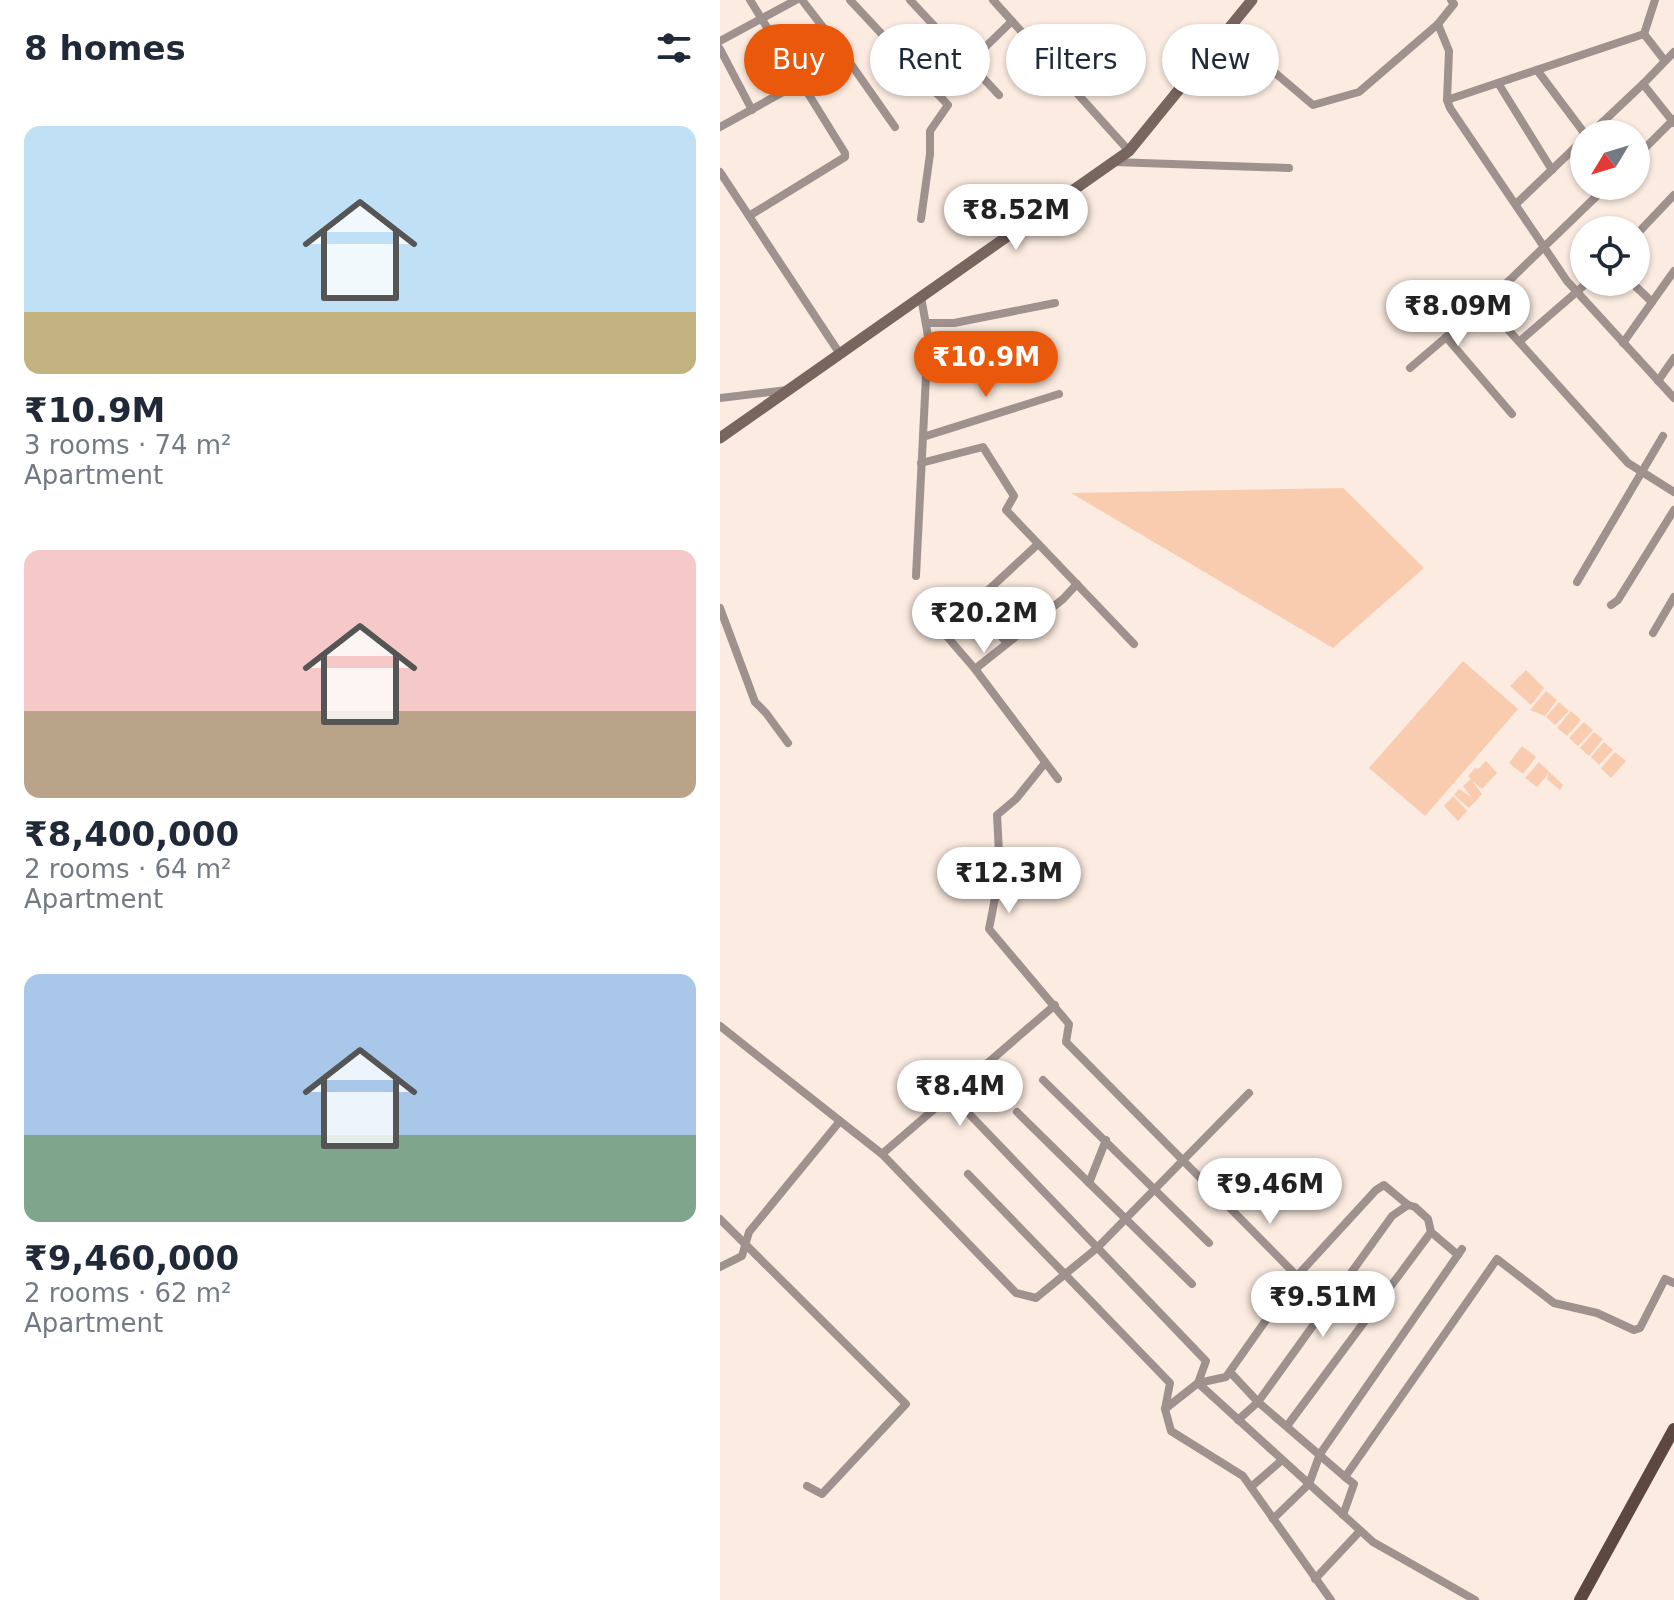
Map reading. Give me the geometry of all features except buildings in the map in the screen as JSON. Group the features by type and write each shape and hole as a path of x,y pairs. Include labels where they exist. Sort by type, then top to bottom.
{"main road":[{"path":"1232,24 1252,0"},
{"path":"720,438 1129,151 1173,96"},
{"path":"1580,1600 1674,1429"}],"street":[{"path":"750,0 764,24"},
{"path":"720,41 799,0 819,24"},
{"path":"850,0 872,24"},
{"path":"910,0 931,24"},
{"path":"993,0 1129,151"},
{"path":"1279,76 1313,105 1359,92 1438,24 1454,4 1451,0"},
{"path":"1644,34 1655,0"},
{"path":"990,42 1012,21"},
{"path":"1438,24 1449,51 1447,100 1570,283"},
{"path":"1447,100 1644,34"},
{"path":"1644,34 1665,61"},
{"path":"720,49 752,110"},
{"path":"1604,120 1674,52"},
{"path":"854,68 895,127"},
{"path":"1537,70 1574,120"},
{"path":"1498,83 1552,170"},
{"path":"1643,84 1673,121 1650,143"},
{"path":"990,86 999,95"},
{"path":"720,127 776,96"},
{"path":"749,216 845,157 839,141 810,96"},
{"path":"921,219 930,131 948,105 939,96"},
{"path":"1516,204 1570,152"},
{"path":"1114,162 1289,168"},
{"path":"720,172 840,354"},
{"path":"1650,220 1674,195"},
{"path":"1410,368 1485,304 1593,200"},
{"path":"1623,343 1674,271"},
{"path":"1520,341 1573,296"},
{"path":"1580,296 1674,398"},
{"path":"1646,296 1652,302"},
{"path":"916,576 928,336 921,297"},
{"path":"926,323 954,323 1055,303"},
{"path":"1485,304 1628,463 1674,492"},
{"path":"1446,337 1512,414"},
{"path":"1658,381 1674,358"},
{"path":"720,398 790,389"},
{"path":"923,437 1059,394"},
{"path":"1577,582 1663,436"},
{"path":"921,463 983,447 1014,496 1006,510 1134,644"},
{"path":"1611,605 1618,600 1674,510"},
{"path":"1038,544 943,632 975,669 1058,779"},
{"path":"975,669 1063,599 1077,584"},
{"path":"1653,633 1674,597"},
{"path":"974,605 1006,642"},
{"path":"720,608 755,702 788,743"},
{"path":"1045,763 1016,799 997,815 1000,872 989,929 1069,1024 1066,1042 1297,1276"},
{"path":"882,1154 1055,1005"},
{"path":"720,1026 882,1154 1016,1293 1036,1298 1097,1248 1249,1093"},
{"path":"1043,1080 1209,1243"},
{"path":"952,1096 1206,1361 1198,1383"},
{"path":"1017,1112 1192,1284"},
{"path":"720,1267 742,1256 749,1232 840,1121"},
{"path":"1089,1183 1106,1140"},
{"path":"968,1174 1170,1383 1165,1409 1171,1431 1243,1476 1331,1600"},
{"path":"1165,1409 1198,1383 1226,1377 1297,1276 1376,1190 1384,1185 1428,1219 1431,1232 1460,1252 1320,1454 1309,1484 1273,1519"},
{"path":"1238,1420 1258,1402 1392,1216 1408,1205"},
{"path":"720,1219 906,1404 822,1494 807,1486"},
{"path":"1287,1426 1431,1232"},
{"path":"1345,1477 1497,1259 1554,1303 1597,1313 1634,1330 1640,1328 1665,1279 1674,1283"},
{"path":"1230,1372 1258,1402 1354,1484 1343,1515"},
{"path":"1198,1383 1373,1542 1475,1600"},
{"path":"1251,1487 1282,1460"},
{"path":"1315,1579 1360,1531"}],"shaded area":[{"path":"1343,488 1424,568 1333,648 1071,493"},
{"path":"1463,661 1518,709 1425,816 1369,768"},
{"path":"1526,670 1544,688 1531,705 1510,686"},
{"path":"1546,691 1557,700 1545,716 1530,710"},
{"path":"1559,702 1569,711 1555,725 1546,717"},
{"path":"1571,711 1581,720 1567,736 1557,728"},
{"path":"1584,722 1593,730 1578,746 1569,738"},
{"path":"1594,732 1603,739 1589,756 1580,748"},
{"path":"1604,742 1613,750 1599,765 1591,757"},
{"path":"1522,746 1536,757 1523,774 1509,763"},
{"path":"1615,752 1626,761 1611,778 1601,768"},
{"path":"1486,761 1497,773 1482,789 1472,781 1482,794 1469,808 1454,795 1459,789 1472,798 1463,786 1471,779 1468,776 1475,768 1478,769"},
{"path":"1539,762 1563,785 1560,790 1547,779 1549,773 1537,787 1525,778"},
{"path":"1453,796 1467,811 1458,821 1444,806"}]}
